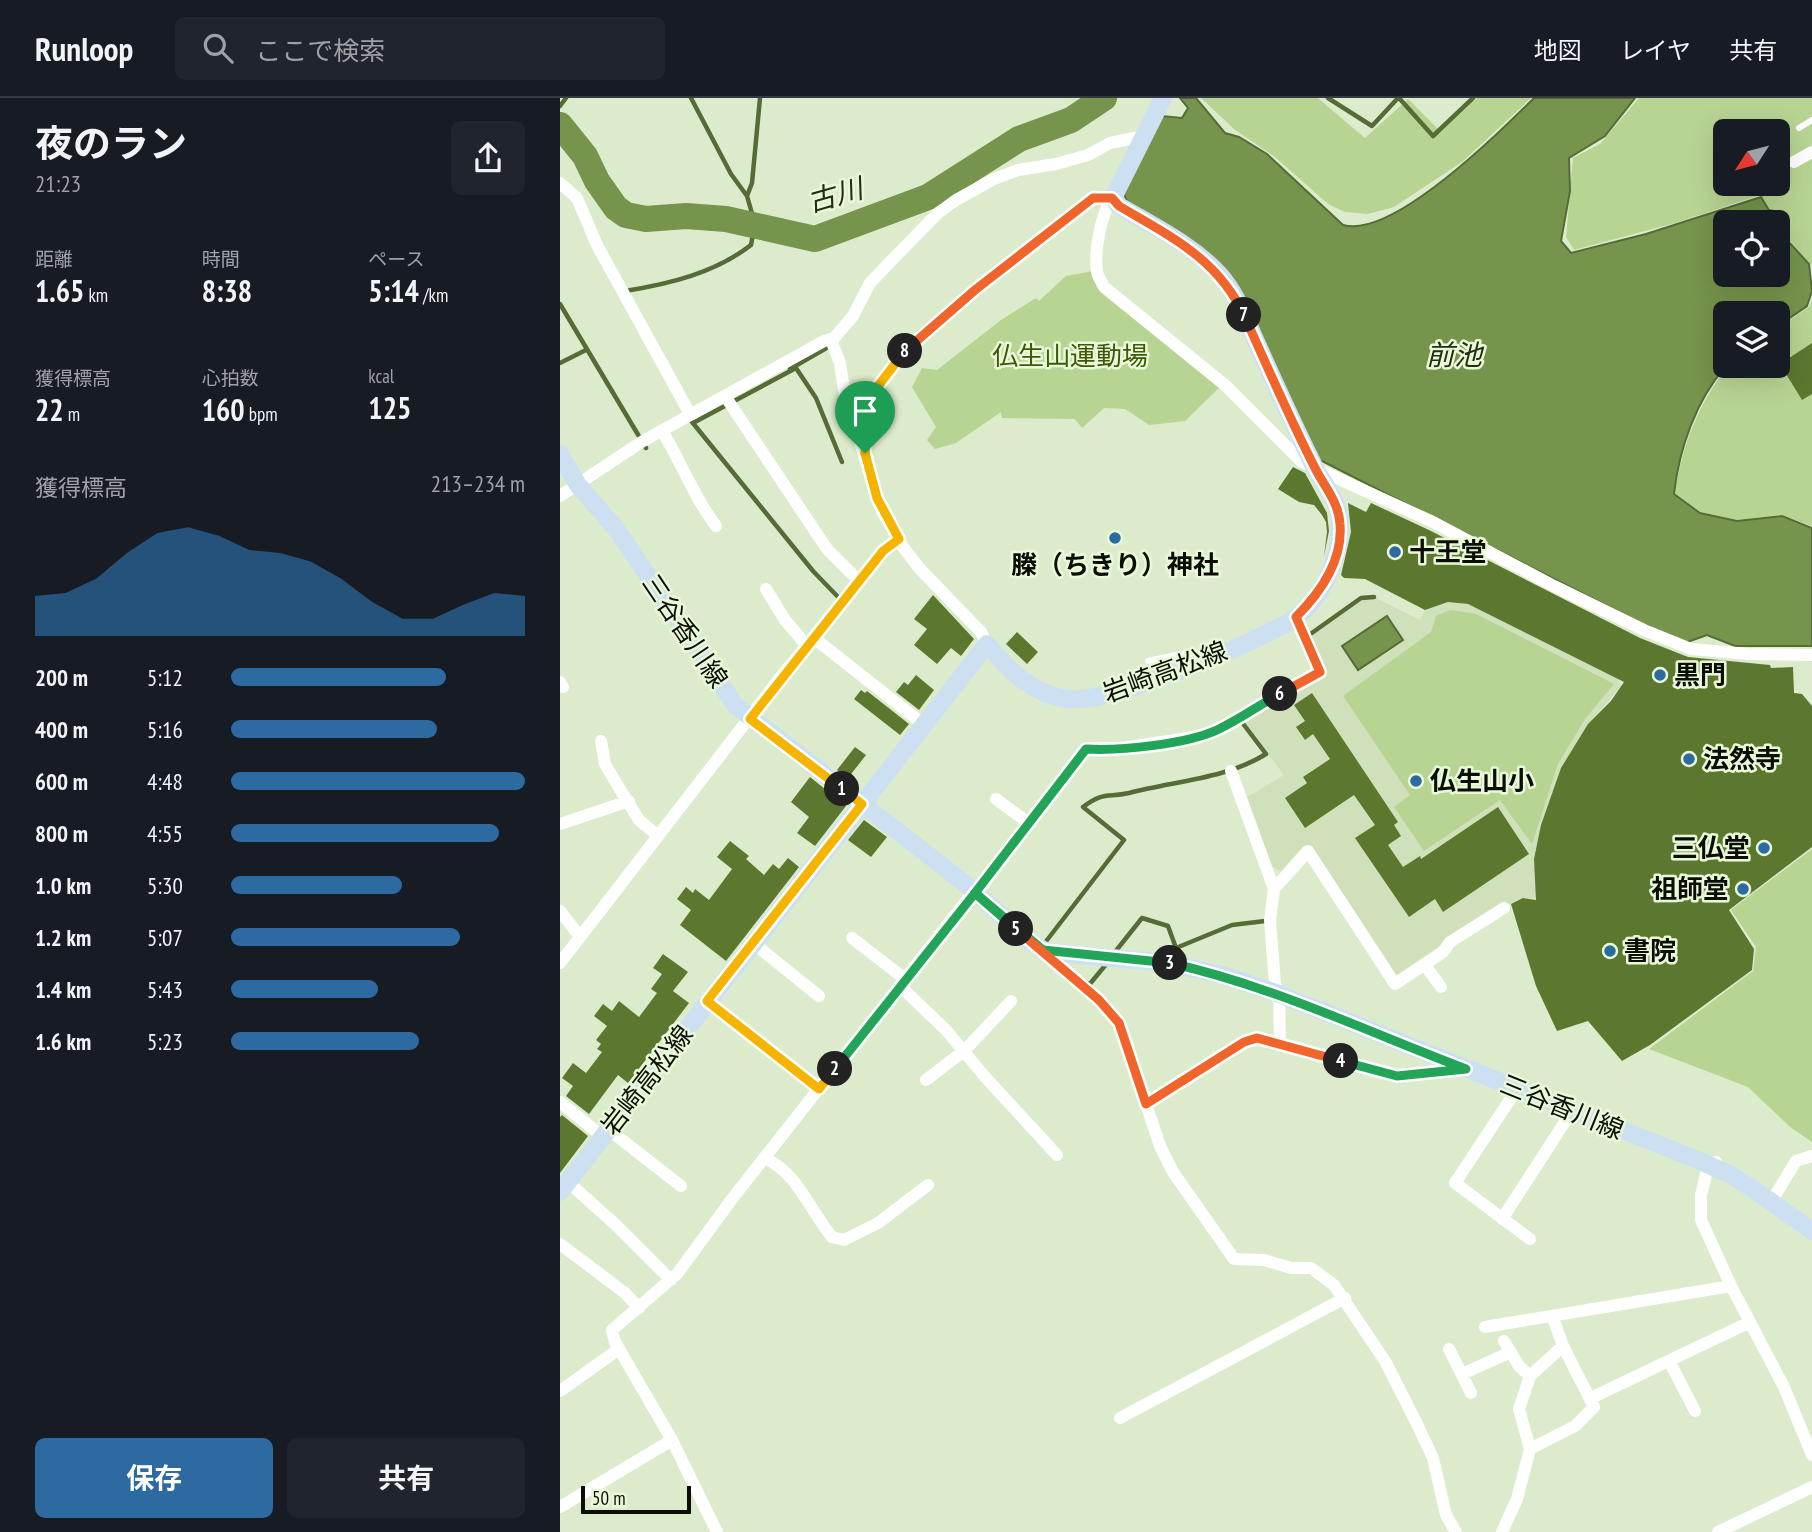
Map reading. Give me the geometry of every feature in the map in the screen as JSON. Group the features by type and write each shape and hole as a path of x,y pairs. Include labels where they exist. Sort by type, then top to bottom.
{"main road":[{"path":"1112,198 1163,98"},
{"name":"岩崎高松線","path":"564,1187 987,644 1021,681 1043,693 1068,699 1094,699 1195,664 1296,617 1325,583 1336,555 1341,526 1338,508 1314,466 1233,293 1222,277 1195,253 1119,206 1112,198"},
{"name":"三谷香川線","path":"560,454 578,485 617,530 735,705 975,893 1043,950 1167,962 1223,975 1279,994 1712,1164 1812,1231"}],"street":[{"path":"560,496 609,462 690,414 831,340 853,316 870,283 938,213 956,200 994,179 1018,170 1056,164 1088,155 1110,143 1144,136"},
{"path":"1794,162 1812,152"},
{"path":"560,183 576,198 597,245 615,273 634,315 690,414"},
{"path":"865,453 868,399 904,352 975,290 1093,198 1112,198"},
{"path":"1112,198 1104,209 1098,242 1096,272 1104,286 1225,384 1302,462 1433,522 1588,603 1691,649 1748,654 1812,655"},
{"path":"831,340 841,363 852,418 877,498 899,539 920,569 981,632 987,644"},
{"path":"725,396 827,549 859,581"},
{"path":"662,431 681,461 685,479 695,497 716,526"},
{"path":"560,963 810,642 883,551 899,539"},
{"path":"766,589 785,620 810,642 923,724"},
{"path":"717,1532 672,1440 611,1334 612,1330 671,1280 1086,749 1122,748 1200,736 1219,729 1320,672 1296,617"},
{"path":"601,741 605,764 639,820 659,836"},
{"path":"1231,771 1274,889 1270,920 1275,984 1279,994 1280,1043"},
{"path":"996,799 1030,824"},
{"path":"560,824 629,801"},
{"path":"1274,889 1308,851 1395,984 1443,953 1450,942 1504,908"},
{"path":"560,911 580,937"},
{"path":"852,938 902,983 1057,1155"},
{"path":"753,943 819,996"},
{"path":"1043,950 1099,1000 1119,1023 1160,1146 1173,1172 1234,1259 1264,1260 1291,1268 1311,1268 1334,1284 1345,1298 1385,1361 1433,1458 1446,1516 1456,1532"},
{"path":"1425,965 1441,987"},
{"path":"707,1001 819,1089"},
{"path":"926,1080 965,1050 1011,1001"},
{"path":"1146,1104 1244,1042 1257,1038 1397,1076 1466,1069"},
{"path":"1517,1089 1455,1183 1530,1239"},
{"path":"560,1102 681,1186"},
{"path":"1502,1219 1572,1111"},
{"path":"1772,1202 1796,1161 1812,1156"},
{"path":"764,1158 776,1163 792,1179 832,1237 844,1240 878,1223 928,1185"},
{"path":"1712,1164 1699,1214 1731,1286 1808,1434 1812,1455"},
{"path":"564,1187 617,1225 671,1280"},
{"path":"560,1244 625,1293 639,1308"},
{"path":"1485,1327 1553,1318 1731,1286"},
{"path":"1120,1418 1345,1298"},
{"path":"1530,1449 1575,1426 1594,1407 1563,1346 1553,1318"},
{"path":"1591,1398 1750,1322"},
{"path":"1462,1374 1508,1346 1519,1366 1530,1376"},
{"path":"1502,1532 1517,1499 1530,1449 1519,1409 1530,1376 1563,1346"},
{"path":"560,1391 619,1349"},
{"path":"1449,1349 1471,1393"},
{"path":"1669,1361 1695,1411"},
{"path":"560,1507 672,1440"},
{"path":"1718,1532 1812,1487"}],"lane":[{"path":"1799,128 1812,120"},
{"path":"1148,662 1186,653 1195,664"}],"shaded area":[{"name":"仏生山小","path":"1367,596 1420,620 1425,610 1435,605 1448,602 1468,604 1618,679 1621,686 1588,725 1561,768 1536,898 1523,898 1507,906 1505,901 1395,976 1314,853 1303,846 1281,871 1271,866 1247,797 1284,775 1243,721 1327,676 1310,636"}],"green space":[{"path":"1201,98 1318,98 1365,138 1408,99 1441,132 1477,98 1531,98 1462,162 1394,207 1368,214 1345,212 1328,204 1275,157 1234,129"},
{"path":"1639,98 1812,98 1812,266 1790,241 1790,210 1771,210 1761,196 1790,196 1790,119 1713,119 1713,196 1757,196 1675,223 1574,250 1566,237 1573,158 1600,144"},
{"name":"仏生山運動場","path":"1093,271 1220,387 1185,421 1149,425 1125,409 1104,408 1082,428 1075,419 1002,418 1001,412 956,443 935,449 927,440 936,427 912,387 922,368 937,370 1001,320 1036,298 1039,301 1066,276"},
{"path":"1812,299 1812,526 1781,515 1737,520 1701,512 1675,494 1687,443 1700,410 1720,378 1790,378 1790,320 1810,306"},
{"path":"1450,610 1476,614 1614,684 1585,719 1558,764 1532,844 1500,800 1424,851 1394,807 1410,795 1343,696 1431,632 1436,616"},
{"path":"1812,849 1812,1142 1790,1127 1748,1087 1649,1049 1753,971 1756,947 1731,910"}],"water":[{"name":"前池","path":"1180,98 1196,98 1225,133 1239,137 1267,154 1343,225 1364,225 1389,216 1444,180 1534,98 1635,98 1605,136 1569,158 1570,191 1561,241 1571,253 1646,234 1713,212 1713,287 1790,287 1790,243 1809,264 1812,291 1807,306 1790,318 1790,301 1713,301 1713,378 1716,378 1691,426 1680,460 1674,494 1700,513 1737,521 1782,516 1812,528 1812,646 1735,646 1707,635 1682,644 1314,457 1236,287 1129,206 1124,194 1162,116 1182,118 1188,108"},
{"name":"前池","path":"1761,197 1769,210 1721,210"},
{"path":"1387,616 1403,640 1358,670 1342,646"}],"building":[{"path":"1812,343 1812,394 1802,400 1789,378 1790,357"},
{"path":"1293,467 1305,473 1327,513 1329,531 1324,556 1327,532 1322,515 1314,505 1299,502 1278,489"},
{"name":"法然寺","path":"1348,503 1366,512 1371,503 1640,638 1688,657 1770,665 1771,668 1793,667 1794,693 1802,694 1812,706 1812,847 1729,910 1754,949 1752,970 1650,1045 1622,1061 1588,1021 1557,1031 1536,986 1511,904 1523,898 1536,900 1534,859 1541,825 1561,768 1588,724 1611,701 1624,682 1468,604 1448,602 1425,610 1365,579 1344,578 1341,575 1351,532"},
{"path":"933,595 974,639 961,656 951,648 937,664 914,645 927,629 914,619"},
{"path":"1017,632 1038,652 1027,664 1006,644"},
{"path":"916,675 934,690 919,710 896,692 904,682 908,685"},
{"path":"861,690 865,693 867,691 909,724 900,735 854,699"},
{"path":"1312,693 1398,822 1394,825 1401,836 1388,845 1403,867 1420,856 1421,859 1498,807 1529,854 1443,912 1435,899 1409,917 1355,838 1375,825 1354,795 1305,828 1285,798 1307,783 1303,777 1330,759 1313,734 1305,740 1296,727 1305,721 1294,705"},
{"path":"855,747 866,755 848,778 837,770"},
{"path":"810,777 846,806 815,846 797,833 809,817 791,802"},
{"path":"864,820 887,837 871,857 848,840"},
{"path":"730,841 749,856 746,859 764,875 773,864 779,869 788,858 799,867 726,961 680,925 691,910 677,899 686,887 693,893 695,889 709,900 732,869 717,857"},
{"path":"663,954 688,972 673,991 689,1003 628,1083 618,1075 589,1114 566,1096 573,1086 562,1078 573,1063 586,1073 602,1052 597,1049 601,1044 596,1040 607,1026 594,1016 603,1004 612,1011 619,1001 639,1017 657,993 651,989 662,974 653,968"},
{"path":"562,1115 588,1136 560,1173 560,1117"}],"waterway":[{"path":"560,106 566,98"},
{"path":"691,98 731,174 747,196"},
{"path":"625,291 691,276 722,263 751,245 755,224 747,196 752,183 760,98"},
{"name":"古川","path":"560,125 585,156 597,181 616,208 626,215 646,219 686,216 726,219 815,239 928,197 1019,139 1071,120 1104,98"},
{"path":"1328,98 1372,126 1398,98"},
{"path":"1399,98 1433,136 1473,98"},
{"path":"560,304 646,448"},
{"path":"790,369 830,346"},
{"path":"560,363 586,350"},
{"path":"693,423 796,368 816,398 842,462"},
{"path":"688,417 813,571 840,599"},
{"path":"1311,640 1309,635 1361,598 1374,597"},
{"path":"1044,944 1124,840 1083,807 1101,797 1217,774 1266,754 1241,721"},
{"path":"1115,952 1142,918 1168,926 1176,948 1232,925 1265,921"},
{"path":"1087,983 1089,985 1108,962"}],"place":[{"name":"榺（ちきり）神社","path":"1115,538"},
{"name":"十王堂","path":"1395,552"},
{"name":"黒門","path":"1660,675"},
{"name":"法然寺","path":"1689,759"},
{"name":"仏生山小","path":"1416,781"},
{"name":"三仏堂","path":"1764,848"},
{"name":"祖師堂","path":"1743,889"},
{"name":"書院","path":"1610,951"}],"route":[{"path":"865,453 868,399 904,352 975,290 1093,198 1112,198 1119,206 1195,253 1222,277 1233,293 1314,466 1338,508 1341,526 1331,569 1317,595 1296,617 1320,672 1219,729 1200,736 1122,748 1086,749 975,893 1110,1011 1127,1041 1146,1104 1244,1042 1257,1038 1397,1076 1466,1069 1279,994 1223,975 1167,962 1043,950 975,893 819,1089 707,1001 862,804 750,719 883,551 899,539 882,511 865,453"}]}
